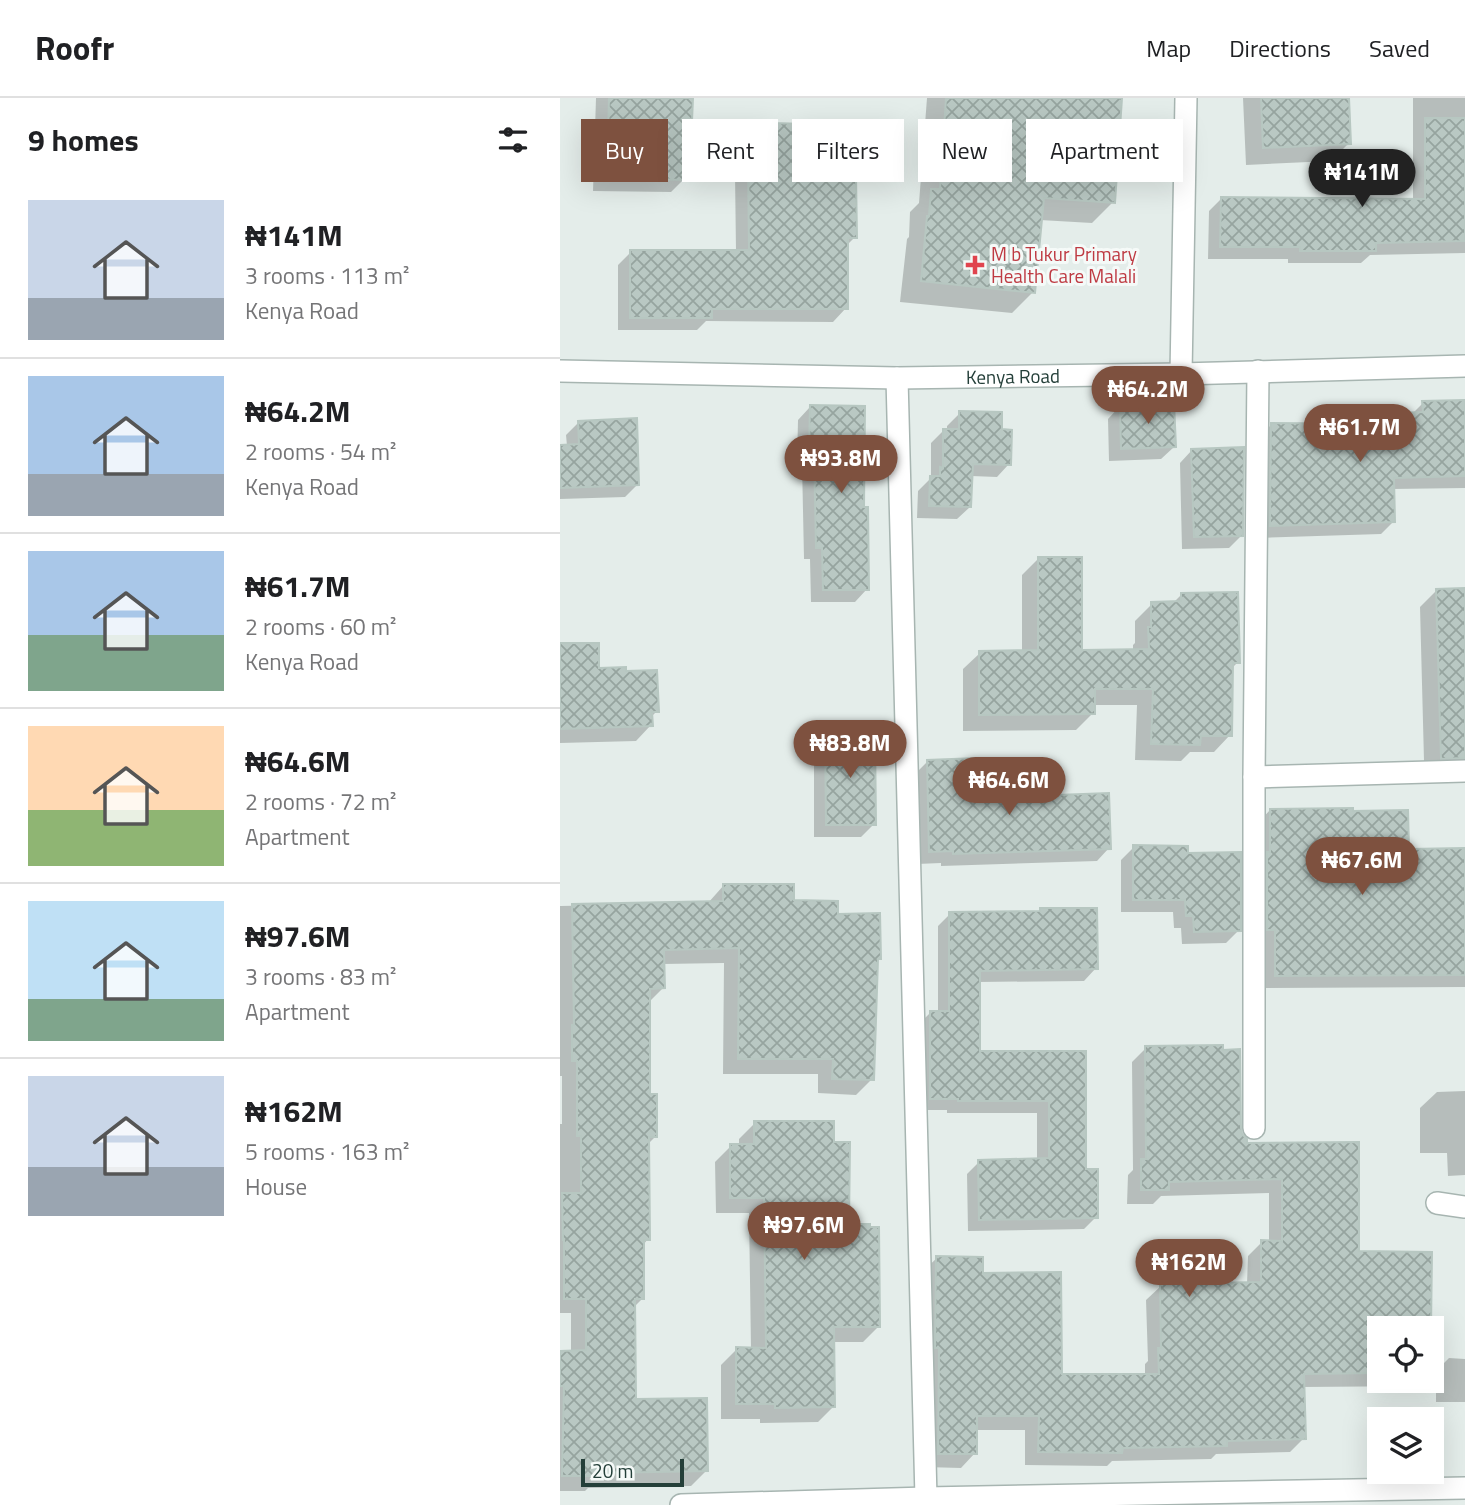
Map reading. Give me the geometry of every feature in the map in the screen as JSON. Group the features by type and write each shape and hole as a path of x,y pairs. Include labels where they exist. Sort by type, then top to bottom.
{"street":[{"path":"1181,374 1186,98"},
{"name":"Kenya Road","path":"560,371 897,378 1465,366"},
{"path":"1254,1128 1258,371"},
{"path":"897,378 926,1498"},
{"path":"1254,777 1465,771"},
{"path":"1437,1203 1465,1207"},
{"path":"681,1505 926,1498 1213,1499 1465,1488"}],"building":[{"path":"609,98 693,98 692,119 682,119 682,180 668,180 668,119 608,119"},
{"path":"946,98 1122,98 1121,119 1026,119 1026,182 1116,182 1115,203 1044,198 1035,293 921,281 931,189 940,189 940,182 1012,182 1012,119 945,119"},
{"path":"1261,98 1349,98 1351,144 1263,148"},
{"path":"1425,118 1465,118 1465,241 1376,243 1376,251 1220,247 1221,197 1425,199"},
{"path":"778,123 792,124 792,182 856,182 857,238 848,238 848,309 712,309 712,318 630,318 630,250 749,250 748,182 778,182"},
{"path":"1465,400 1465,476 1394,478 1395,522 1270,526 1271,423 1399,424 1399,413 1423,412 1422,401"},
{"path":"1174,403 1176,447 1121,449 1120,405"},
{"path":"810,405 865,406 864,507 868,507 869,590 823,590 822,548 816,548 814,451 809,451"},
{"path":"959,411 1002,412 1002,429 1012,430 1011,465 973,464 971,507 929,506 930,476 940,476 940,467 943,468 943,429 959,429"},
{"path":"637,418 639,485 560,488 560,445 579,444 578,421"},
{"path":"1244,447 1243,536 1194,537 1191,449"},
{"path":"1038,557 1082,557 1082,650 1149,649 1151,602 1181,601 1181,593 1238,592 1240,663 1233,663 1232,736 1201,736 1200,745 1151,744 1153,689 1095,689 1095,714 979,715 979,651 1038,650"},
{"path":"1465,588 1465,758 1441,759 1436,589"},
{"path":"560,643 599,643 599,668 657,670 659,712 652,712 653,726 560,729"},
{"path":"825,736 875,736 876,825 826,825"},
{"path":"977,758 977,798 1109,793 1111,849 953,854 953,851 929,852 927,760"},
{"path":"1353,808 1353,811 1408,810 1409,849 1465,848 1465,975 1275,976 1275,930 1267,930 1270,809"},
{"path":"1133,845 1188,846 1188,853 1241,852 1241,931 1194,932 1193,916 1186,916 1185,900 1133,900"},
{"path":"723,884 794,884 794,900 838,901 838,914 880,913 881,959 878,959 874,1080 832,1079 833,1059 738,1059 739,948 664,950 665,988 650,989 650,1094 657,1094 657,1137 649,1137 650,1240 644,1240 644,1299 635,1299 636,1399 707,1398 708,1471 562,1476 564,1386 560,1386 560,1351 586,1350 586,1299 564,1299 562,1193 581,1193 581,1136 577,1136 577,1061 572,1061 572,904 723,901"},
{"path":"1040,908 1097,908 1098,969 980,971 980,1051 1086,1051 1086,1169 1098,1169 1098,1218 979,1220 978,1160 1049,1158 1049,1101 930,1099 930,1011 949,1011 949,912 1040,911"},
{"path":"1223,1045 1223,1050 1240,1049 1241,1128 1247,1143 1359,1142 1359,1251 1432,1252 1431,1316 1367,1316 1367,1373 1304,1374 1306,1439 1227,1441 1227,1446 1123,1448 1122,1453 1038,1452 1039,1416 977,1416 977,1454 938,1454 936,1256 983,1257 983,1273 1061,1272 1062,1374 1159,1374 1160,1284 1261,1282 1261,1240 1282,1241 1282,1179 1169,1182 1169,1190 1141,1190 1141,1159 1146,1159 1145,1046"},
{"path":"754,1121 834,1121 834,1142 850,1142 849,1224 879,1227 880,1327 834,1327 835,1407 775,1408 775,1404 736,1404 736,1347 766,1348 764,1198 730,1198 730,1144 754,1144"}],"place":[{"name":"M b Tukur Primary Health Care Malali","path":"975,265"}]}
